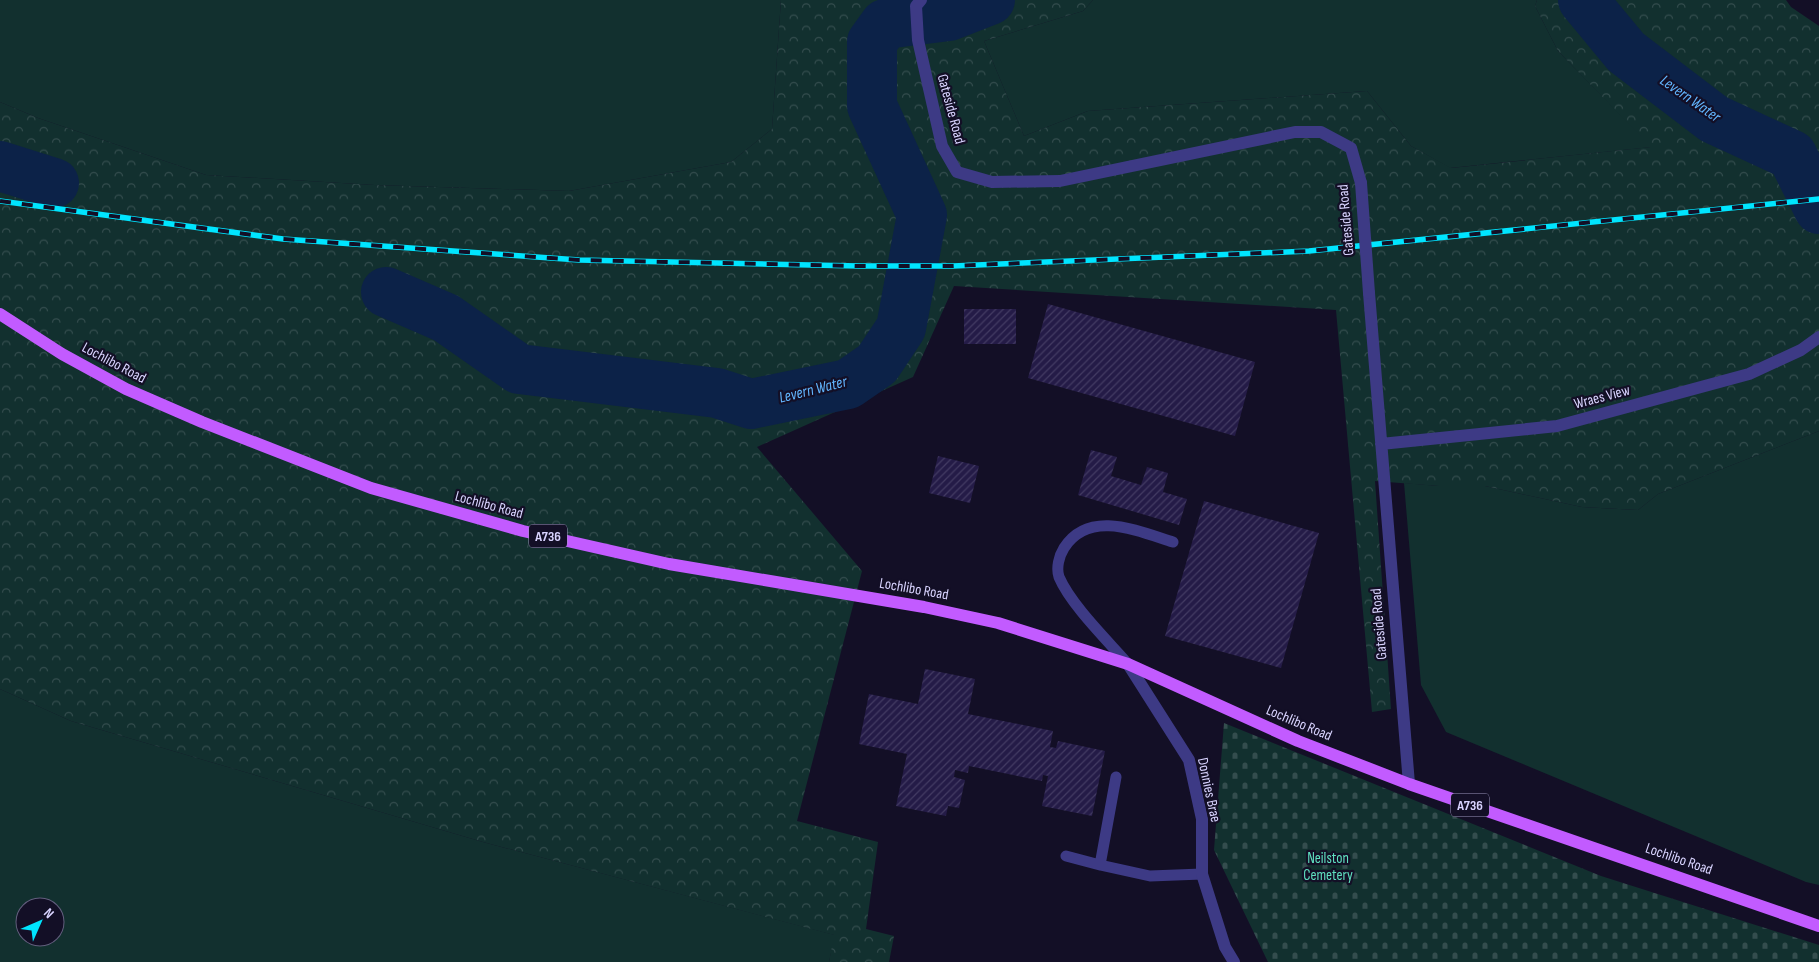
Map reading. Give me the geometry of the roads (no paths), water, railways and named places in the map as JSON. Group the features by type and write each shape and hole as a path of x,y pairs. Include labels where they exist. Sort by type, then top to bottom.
{"main road":[{"name":"Lochlibo Road","path":"0,314 62,354 126,389 202,422 371,488 523,531 669,564 924,607 998,623 1128,664 1298,741 1409,784 1819,926"}],"street":[{"name":"Gateside Road","path":"918,3 918,40 942,146 957,172 992,182 1060,181 1295,132 1321,132 1351,148 1361,183 1368,293 1409,784"},
{"name":"Wraes View","path":"1381,444 1557,426 1749,374 1801,350 1819,337"},
{"name":"Donnies Brae","path":"1128,664 1189,760 1202,819 1202,874 1225,947 1234,962"}],"lane":[{"path":"1128,664 1076,604 1059,576 1059,557 1067,544 1082,531 1099,525 1124,527 1173,542"},
{"path":"1100,865 1116,777"},
{"path":"1066,856 1150,876 1202,874"}],"waterway":[{"name":"Levern Water","path":"386,292 446,318 519,369 717,393 751,404 848,384 877,364 901,328 922,215 872,106 872,42 885,24 949,16 990,0"},
{"name":"Levern Water","path":"1583,0 1626,52 1714,119 1792,155 1819,209"},
{"name":"Levern Water","path":"0,166 54,183"}],"railway":[{"path":"0,201 283,239 579,260 859,266 953,266 1309,251 1819,199"}],"park label":[{"name":"Neilston Cemetery","path":"1328,866"}]}
